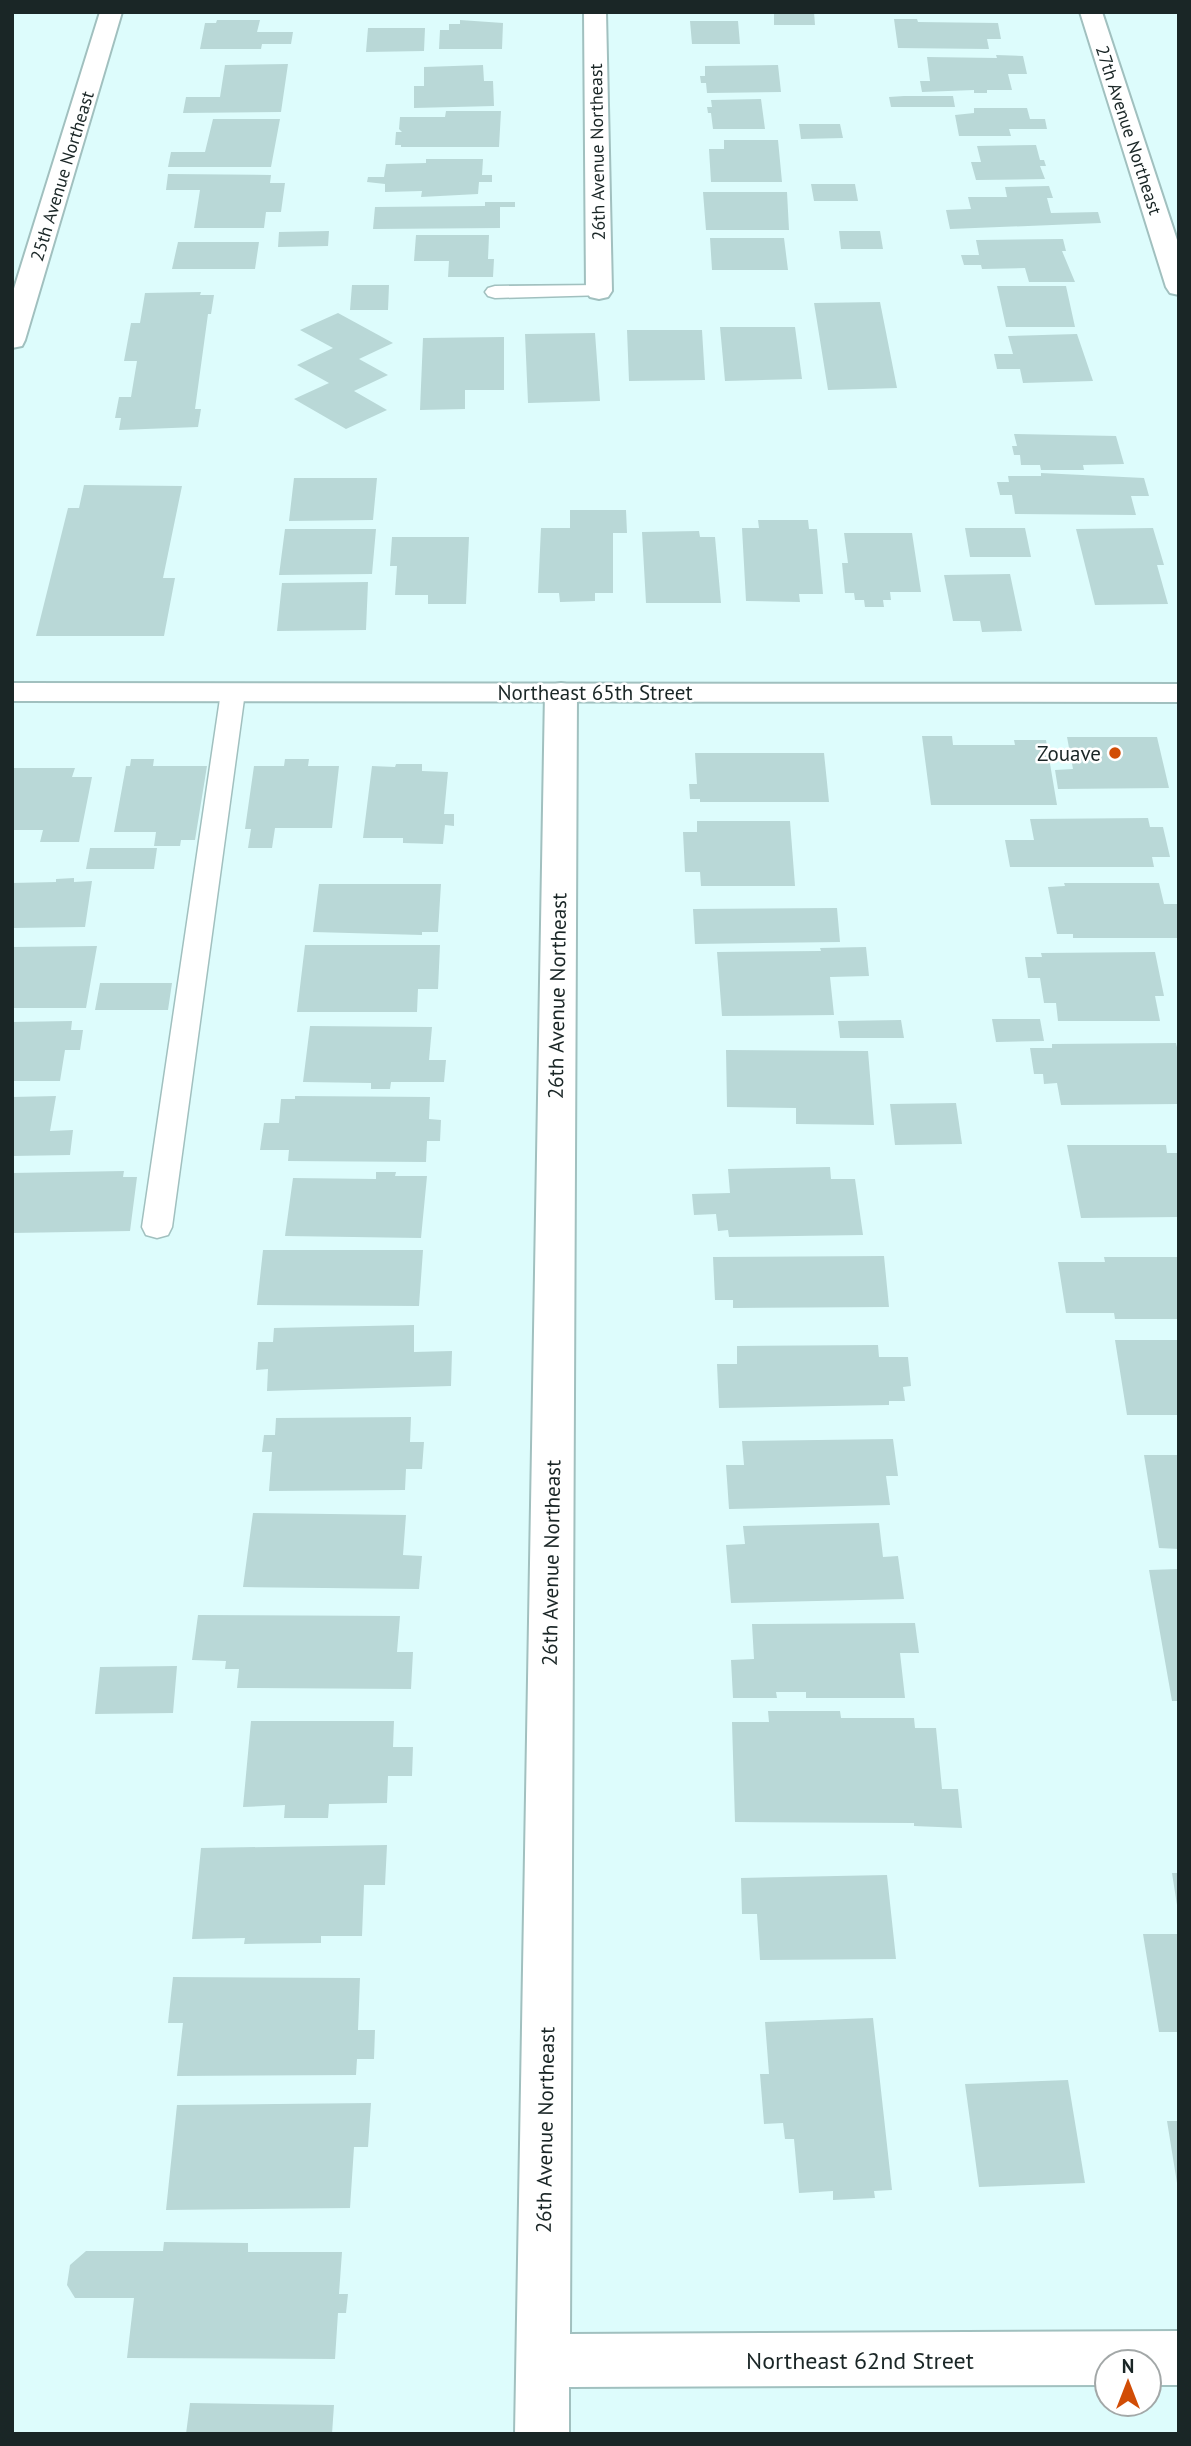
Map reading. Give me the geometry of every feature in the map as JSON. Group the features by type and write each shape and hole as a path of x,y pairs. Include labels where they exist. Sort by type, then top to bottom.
{"street":[{"name":"25th Avenue Northeast","path":"12,340 111,12"},
{"name":"26th Avenue Northeast","path":"595,12 599,291"},
{"name":"27th Avenue Northeast","path":"1091,12 1179,287"},
{"name":"Northeast 65th Street","path":"12,692 1179,693"},
{"name":"26th Avenue Northeast","path":"542,2434 561,692"},
{"name":"Northeast 62nd Street","path":"541,2361 1179,2358"}],"lane":[{"path":"495,292 599,291"},
{"path":"157,1227 233,692"}],"building":[{"path":"774,12 814,12 815,25 774,25"},
{"path":"894,19 998,23 1001,39 987,39 989,49 898,48"},
{"path":"217,20 260,20 257,32 293,32 291,44 262,44 261,49 200,49 205,23 216,23"},
{"path":"460,20 503,23 502,49 439,49 440,30 449,30 449,24 460,24"},
{"path":"690,21 738,21 740,44 692,44"},
{"path":"368,28 425,28 424,51 366,52"},
{"path":"996,55 1023,56 1027,74 1008,74 1012,90 987,90 987,93 974,93 974,90 922,92 920,81 930,81 927,57 997,58"},
{"path":"288,64 281,112 183,113 186,97 220,97 225,65"},
{"path":"483,65 484,81 493,81 494,106 414,108 414,86 424,86 424,67"},
{"path":"778,65 781,92 707,93 706,83 701,83 700,76 705,76 705,66"},
{"path":"953,96 955,107 891,107 889,97"},
{"path":"761,99 765,129 713,129 711,113 708,113 707,107 712,107 711,100"},
{"path":"974,108 1027,108 1030,119 1045,119 1047,129 1009,129 1011,136 959,136 955,115 974,113"},
{"path":"446,111 501,111 499,147 395,145 396,132 402,132 399,129 400,117 445,117"},
{"path":"213,119 280,119 271,167 168,167 171,152 205,152"},
{"path":"799,124 840,124 843,138 801,139"},
{"path":"724,140 778,140 782,182 711,182 709,149 724,149"},
{"path":"1036,145 1040,160 1044,160 1046,166 1040,166 1045,179 976,180 971,162 981,162 977,146"},
{"path":"426,159 483,159 482,175 492,175 492,182 479,182 478,194 421,197 422,191 385,192 385,184 367,182 368,177 384,177 386,164 426,163"},
{"path":"168,174 271,175 270,183 285,183 281,212 266,212 264,228 194,228 200,190 166,190"},
{"path":"811,184 855,184 858,201 814,201"},
{"path":"1049,186 1053,198 1047,198 1051,213 1098,212 1101,223 950,229 946,210 971,209 968,197 1007,197 1005,187"},
{"path":"703,192 787,192 789,230 706,230"},
{"path":"485,202 515,202 515,207 500,207 500,228 373,229 375,207 485,206"},
{"path":"329,231 328,246 278,247 279,232"},
{"path":"839,231 880,231 883,249 841,249"},
{"path":"416,235 489,235 488,259 494,259 493,277 448,277 449,261 414,261"},
{"path":"710,238 784,238 788,270 712,270"},
{"path":"1063,239 1066,251 1062,251 1075,282 1029,282 1025,268 982,269 981,265 964,265 961,255 979,255 976,240"},
{"path":"178,242 259,242 255,269 172,269"},
{"path":"352,285 389,285 388,310 350,310"},
{"path":"997,286 1066,286 1075,327 1006,327"},
{"path":"201,292 200,295 214,295 211,314 208,314 195,409 201,409 198,427 119,430 121,418 115,418 119,397 131,397 137,361 124,361 131,323 140,323 145,293"},
{"path":"880,302 897,388 828,390 814,303"},
{"path":"338,313 393,343 359,359 388,375 354,391 387,410 346,429 294,399 329,383 297,365 333,348 300,330"},
{"path":"720,327 795,327 802,379 725,381"},
{"path":"627,330 702,330 705,380 629,381"},
{"path":"595,333 600,401 528,403 525,334"},
{"path":"1077,334 1093,381 1023,383 1020,369 997,369 994,354 1013,354 1008,336"},
{"path":"504,337 504,390 465,390 465,409 420,410 423,338"},
{"path":"1014,434 1116,436 1124,464 1083,465 1084,470 1041,470 1040,465 1021,465 1020,455 1014,455 1012,446 1017,446"},
{"path":"1041,473 1144,478 1149,496 1131,496 1136,515 1015,514 1012,495 1000,495 997,482 1009,482 1008,476 1041,476"},
{"path":"294,478 377,478 373,520 289,521"},
{"path":"84,485 182,486 163,578 175,578 164,636 36,636 68,508 79,508"},
{"path":"570,510 626,510 627,533 613,533 613,593 595,593 595,601 560,602 559,593 538,593 541,528 570,528"},
{"path":"758,520 808,520 809,529 817,529 823,594 799,594 800,602 746,601 742,528 759,528"},
{"path":"965,528 1025,528 1031,557 970,557"},
{"path":"1153,528 1164,565 1157,565 1168,604 1095,605 1076,529"},
{"path":"285,529 376,529 372,574 279,575"},
{"path":"699,531 700,537 715,537 721,603 646,603 642,532"},
{"path":"844,533 912,533 921,592 890,592 891,600 883,600 884,607 865,607 864,600 855,600 854,593 845,593 842,563 848,563"},
{"path":"392,537 469,537 466,604 428,604 428,595 395,595 397,566 390,566"},
{"path":"1010,574 1022,631 982,632 980,621 953,621 944,575"},
{"path":"368,582 366,630 277,631 282,583"},
{"path":"922,736 952,736 953,745 1015,745 1014,740 1046,740 1057,805 931,805"},
{"name":"Zouave","path":"1067,737 1157,737 1169,788 1058,789 1055,770 1073,769"},
{"path":"695,753 824,753 829,802 700,802 700,799 690,799 689,784 697,784"},
{"path":"131,759 154,759 153,766 207,766 195,840 181,840 180,846 154,846 156,832 114,832 126,766 130,766"},
{"path":"285,759 309,759 308,766 339,766 332,828 275,828 272,848 248,848 251,829 245,829 254,766 284,766"},
{"path":"396,764 422,764 422,771 448,772 444,814 454,814 454,826 445,825 443,844 403,843 403,838 363,838 372,766 395,767"},
{"path":"14,768 75,768 72,777 92,777 79,842 40,842 43,830 12,830"},
{"path":"1148,818 1150,827 1163,827 1170,857 1152,857 1154,867 1010,867 1005,840 1034,840 1030,819"},
{"path":"697,821 790,821 795,886 701,886 700,872 685,872 683,832 697,832"},
{"path":"90,848 157,848 154,869 86,869"},
{"path":"74,878 74,882 92,881 85,927 12,928 12,883 56,882 56,879"},
{"path":"1064,883 1159,883 1164,904 1179,904 1179,938 1073,938 1073,934 1057,934 1048,887 1065,886"},
{"path":"319,884 441,884 438,932 422,932 422,935 313,932"},
{"path":"837,908 840,942 695,944 693,909"},
{"path":"305,945 440,945 438,989 418,989 417,1012 297,1012"},
{"path":"97,946 86,1008 12,1008 12,947"},
{"path":"866,947 869,976 830,977 834,1015 722,1016 717,952 821,951 820,948"},
{"path":"1155,952 1164,996 1155,996 1160,1021 1058,1021 1056,1003 1044,1003 1040,978 1028,978 1025,957 1042,957 1041,953"},
{"path":"100,983 172,983 168,1010 95,1010"},
{"path":"992,1019 1040,1019 1044,1041 996,1042"},
{"path":"901,1020 904,1038 840,1038 838,1021"},
{"path":"72,1021 71,1030 83,1030 80,1050 65,1050 60,1081 12,1081 12,1022"},
{"path":"310,1026 432,1027 429,1060 446,1060 444,1082 391,1082 390,1089 371,1089 371,1083 303,1082"},
{"path":"1176,1043 1179,1056 1179,1104 1061,1105 1057,1083 1044,1084 1043,1074 1034,1074 1030,1048 1052,1048 1052,1044"},
{"path":"726,1050 868,1051 874,1125 796,1124 796,1108 727,1107"},
{"path":"56,1096 50,1131 73,1130 70,1155 12,1156 12,1097"},
{"path":"295,1096 430,1097 429,1119 441,1120 440,1141 427,1141 426,1162 288,1161 289,1150 260,1150 264,1123 279,1123 281,1099 295,1099"},
{"path":"956,1103 962,1144 895,1145 890,1104"},
{"path":"1067,1145 1166,1145 1167,1153 1179,1153 1179,1217 1081,1218"},
{"path":"830,1167 831,1179 855,1179 863,1235 729,1237 728,1230 718,1231 716,1214 694,1215 692,1194 730,1193 728,1169"},
{"path":"124,1171 123,1177 137,1177 130,1231 12,1233 12,1173"},
{"path":"376,1172 396,1172 395,1176 427,1176 421,1238 285,1236 293,1178 376,1179"},
{"path":"263,1250 423,1250 419,1306 257,1305"},
{"path":"884,1256 889,1307 733,1308 733,1300 715,1300 713,1257"},
{"path":"1104,1257 1179,1257 1179,1319 1115,1319 1114,1313 1066,1313 1058,1262 1105,1262"},
{"path":"414,1325 414,1352 452,1351 451,1386 267,1391 268,1369 256,1370 258,1342 273,1342 274,1328"},
{"path":"1115,1340 1179,1340 1179,1415 1127,1415"},
{"path":"878,1345 879,1357 908,1357 911,1386 903,1387 905,1401 889,1401 889,1405 719,1408 717,1364 737,1364 737,1346"},
{"path":"411,1417 410,1442 424,1442 422,1469 406,1469 405,1490 269,1491 272,1452 262,1452 264,1435 275,1435 276,1418"},
{"path":"893,1439 898,1476 886,1476 890,1505 729,1509 726,1465 744,1465 742,1441"},
{"path":"1144,1455 1179,1455 1179,1549 1159,1548"},
{"path":"253,1513 406,1515 403,1555 422,1556 419,1589 243,1587"},
{"path":"879,1523 883,1557 898,1556 904,1599 731,1603 726,1545 745,1544 743,1526"},
{"path":"1179,1569 1179,1701 1172,1701 1149,1570"},
{"path":"198,1615 400,1616 397,1652 413,1652 411,1689 237,1688 239,1669 225,1669 226,1661 192,1660"},
{"path":"915,1623 919,1653 900,1653 905,1698 806,1698 806,1692 776,1692 777,1698 733,1698 731,1660 754,1659 752,1624"},
{"path":"177,1666 173,1713 95,1714 100,1667"},
{"path":"768,1711 840,1711 841,1718 914,1718 915,1728 936,1728 942,1789 958,1789 962,1828 914,1826 914,1823 735,1822 732,1722 769,1722"},
{"path":"251,1721 394,1721 393,1747 413,1747 412,1776 388,1776 387,1803 329,1804 328,1818 284,1818 285,1805 243,1807"},
{"path":"387,1845 385,1885 364,1885 362,1936 321,1936 321,1943 244,1944 245,1938 192,1939 201,1848"},
{"path":"1172,1873 1179,1873 1179,1905 1177,1905"},
{"path":"887,1875 896,1959 760,1960 757,1914 742,1914 741,1878"},
{"path":"1143,1934 1179,1934 1179,2032 1159,2032"},
{"path":"173,1977 360,1978 358,2030 375,2030 374,2059 357,2059 356,2075 177,2076 183,2023 168,2023"},
{"path":"873,2018 892,2190 874,2191 875,2198 833,2200 833,2191 799,2193 794,2139 785,2139 783,2123 764,2124 760,2074 769,2074 765,2022"},
{"path":"1068,2080 1085,2183 979,2187 965,2084"},
{"path":"371,2103 368,2147 354,2147 350,2208 166,2210 177,2105"},
{"path":"1167,2121 1179,2121 1179,2183 1177,2183"},
{"path":"164,2242 248,2243 248,2252 342,2252 339,2294 348,2294 346,2313 338,2313 335,2359 127,2358 134,2298 75,2298 67,2285 70,2265 86,2251 163,2251"},
{"path":"190,2403 334,2405 332,2434 186,2434"}],"place":[{"name":"Zouave","path":"1115,753"}]}
